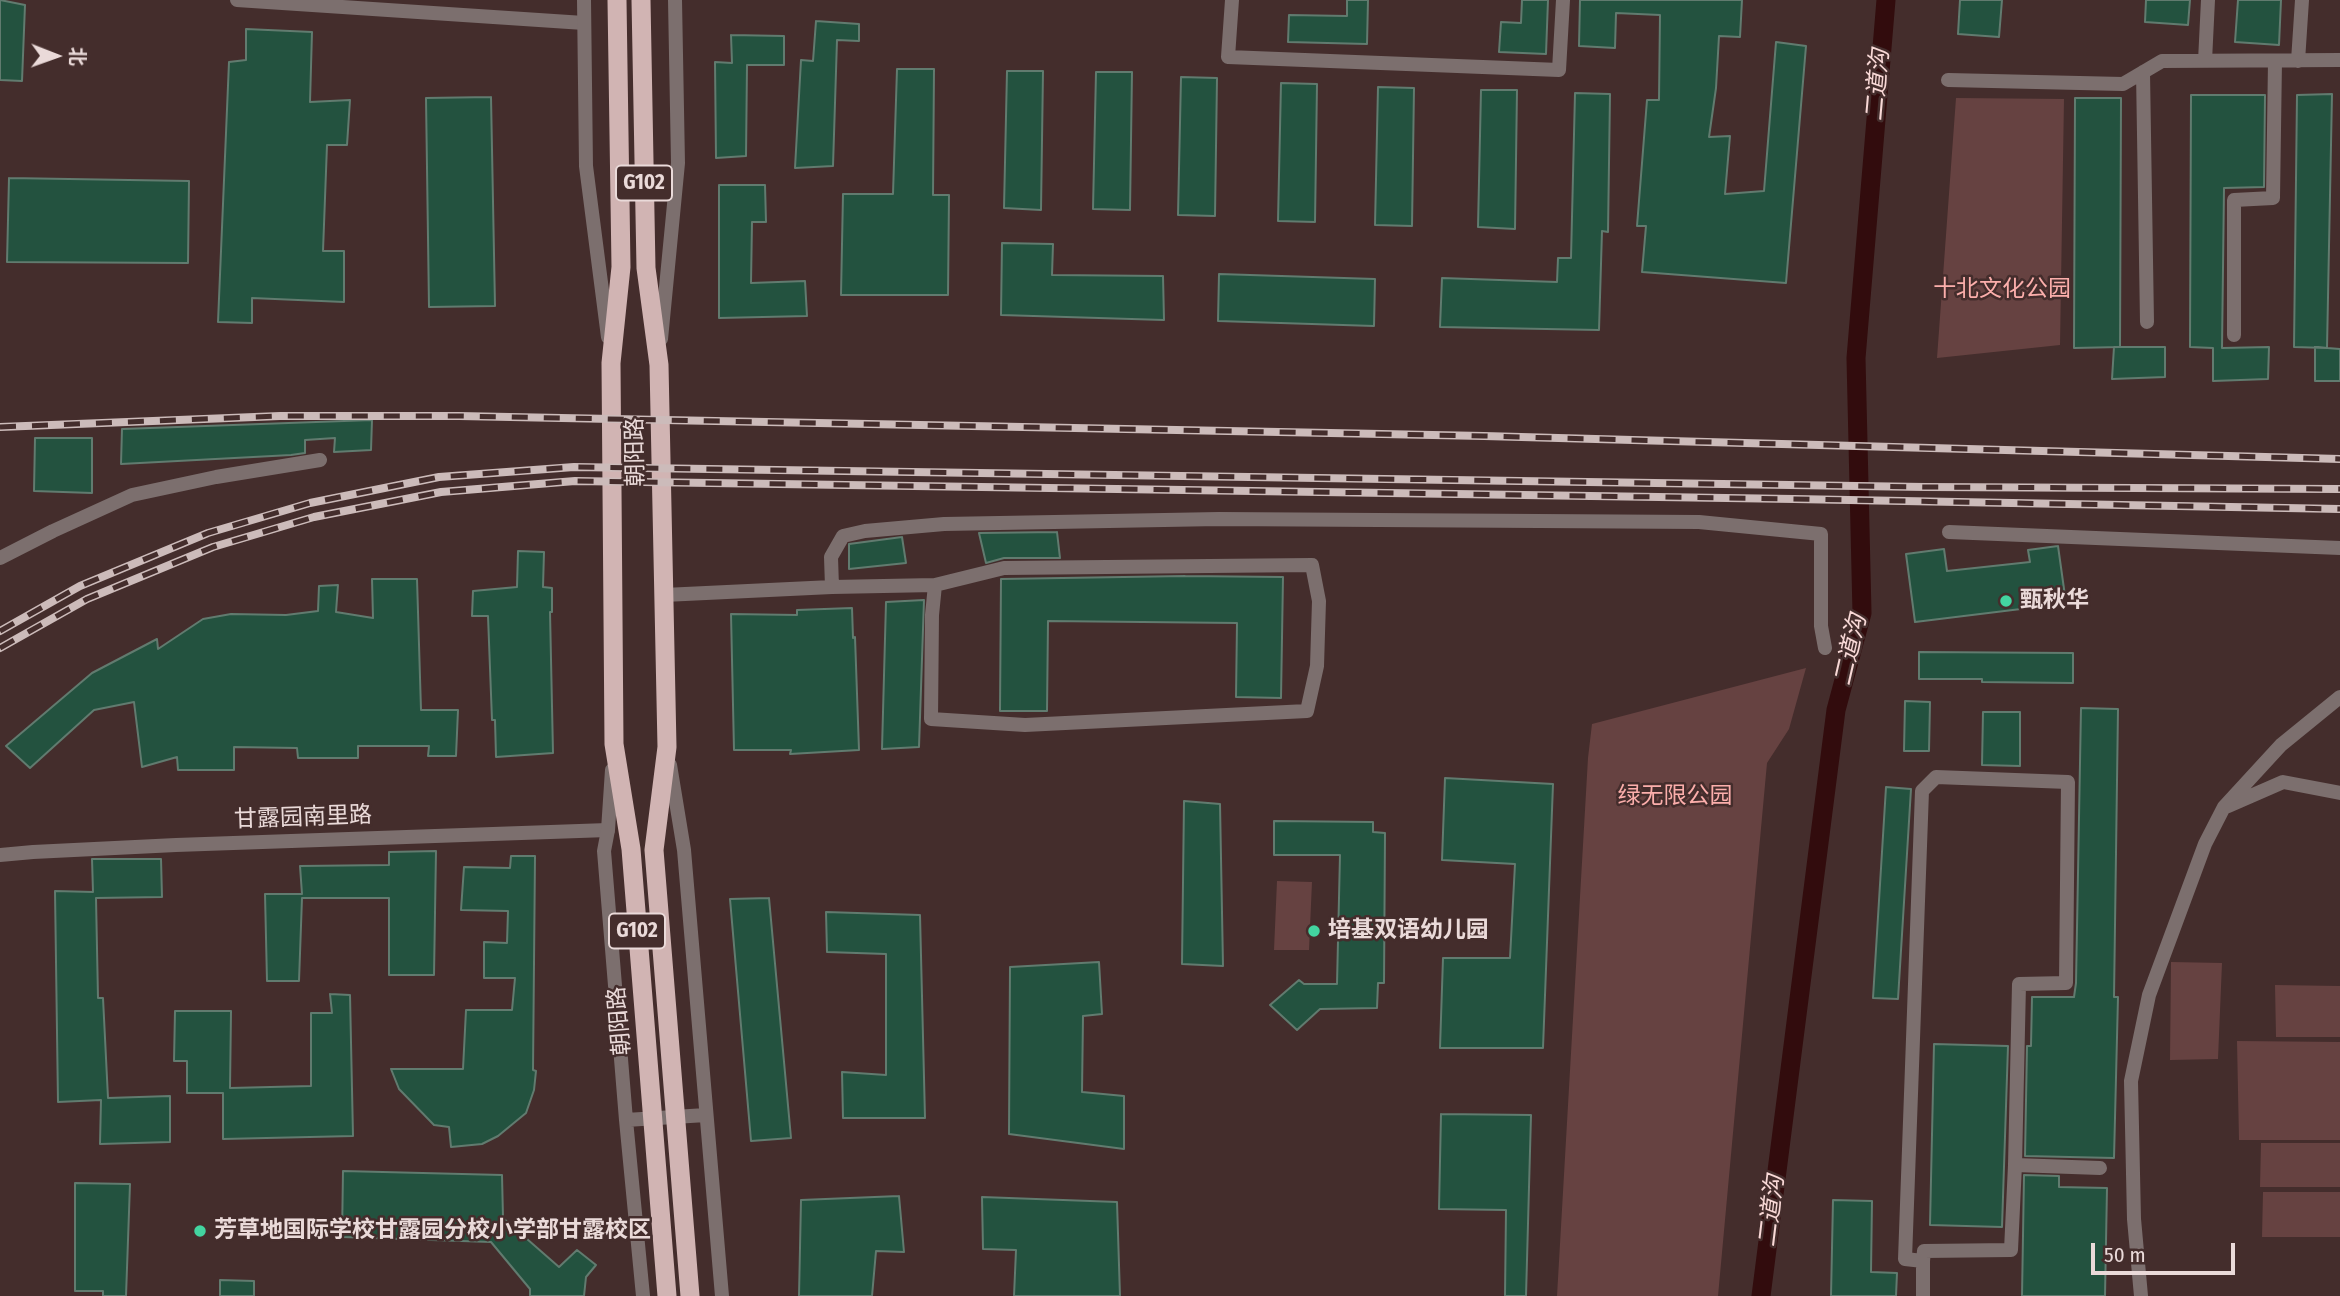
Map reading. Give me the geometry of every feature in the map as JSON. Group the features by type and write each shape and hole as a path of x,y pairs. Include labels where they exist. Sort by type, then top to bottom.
{"highway":[{"name":"朝阳路","path":"617,0 621,267 611,363 614,744 631,849 667,1296"},
{"name":"朝阳路","path":"641,0 646,268 659,365 667,747 654,850 690,1296"}],"street":[{"path":"237,0 584,23"},
{"name":"朝阳路","path":"584,0 586,166 611,363"},
{"name":"朝阳路","path":"659,365 678,163 675,0"},
{"path":"1232,0 1228,57 1559,70 1563,0"},
{"path":"2205,61 2208,0"},
{"path":"2298,61 2302,0"},
{"path":"1948,80 2123,84 2162,61 2340,60"},
{"path":"2234,335 2234,200 2273,198 2275,61"},
{"path":"2143,72 2147,322"},
{"path":"0,558 132,495 216,477 320,460"},
{"path":"832,587 831,557 843,536 865,531 944,524 1219,519 1699,522 1821,534 1821,626 1825,648"},
{"path":"1949,532 2340,548"},
{"path":"663,594 935,586 1004,568 1312,565 1319,601 1317,666 1307,711 1025,725 931,719 932,615 935,586"},
{"path":"2141,1296 2134,1219 2131,1081 2149,995 2204,844 2224,807 2281,745 2340,697"},
{"name":"朝阳路","path":"614,744 604,852 643,1296"},
{"name":"朝阳路","path":"667,747 684,850 722,1296"},
{"path":"1923,1261 1905,1259 1922,791 1936,777 2068,782 2066,983 2019,984 2011,1250 1924,1251 1923,1296"},
{"path":"2224,807 2283,782 2340,793"},
{"name":"甘露园南里路","path":"0,855 176,845 608,830"},
{"path":"626,1120 706,1115"},
{"path":"2015,1165 2100,1168"}],"green space":[{"name":"十北文化公园","path":"1956,98 2064,99 2060,345 1937,358"},
{"name":"绿无限公园","path":"1806,668 1789,729 1767,763 1718,1296 1557,1296 1592,724"},
{"path":"1277,881 1312,882 1309,950 1274,950"},
{"path":"2171,962 2222,963 2218,1059 2170,1060"},
{"path":"2275,985 2340,986 2340,1037 2276,1037"},
{"path":"2237,1041 2340,1042 2340,1140 2239,1140"},
{"path":"2261,1143 2340,1143 2340,1187 2260,1187"},
{"path":"2263,1192 2340,1192 2340,1237 2262,1237"}],"building":[{"path":"0,0 25,5 22,81 0,80"},
{"path":"1347,0 1368,0 1367,44 1288,42 1289,15 1347,16"},
{"path":"1522,0 1548,0 1546,54 1499,52 1501,22 1521,23"},
{"path":"1580,0 1742,0 1740,37 1719,36 1716,88 1709,137 1730,136 1725,194 1764,191 1776,42 1806,46 1786,283 1642,272 1646,226 1637,226 1647,100 1659,100 1660,15 1616,13 1615,48 1579,46"},
{"path":"1960,0 2002,0 1999,37 1958,34"},
{"path":"2146,0 2190,0 2188,25 2145,22"},
{"path":"2238,0 2281,0 2279,45 2235,42"},
{"path":"816,21 859,24 859,41 837,40 833,166 795,168 801,60 813,61"},
{"path":"246,29 312,32 310,102 350,100 347,145 327,145 323,251 344,251 344,302 252,298 252,323 218,322 229,62 246,60"},
{"path":"731,35 784,36 784,65 747,65 746,156 716,158 715,62 732,63"},
{"path":"897,69 934,69 933,195 949,195 948,295 841,295 843,194 893,194"},
{"path":"1007,71 1043,71 1041,210 1004,208"},
{"path":"1096,72 1132,72 1130,210 1093,209"},
{"path":"1181,77 1217,78 1215,216 1178,215"},
{"path":"1281,83 1317,84 1315,222 1278,221"},
{"path":"1378,87 1414,88 1412,226 1375,225"},
{"path":"1481,90 1517,90 1515,229 1478,227"},
{"path":"1575,93 1610,94 1608,232 1602,231 1599,330 1440,327 1442,278 1557,282 1558,258 1571,258"},
{"path":"2332,94 2327,348 2294,347 2297,95"},
{"path":"2191,95 2265,95 2264,187 2224,188 2222,348 2269,347 2268,379 2213,381 2213,348 2190,347"},
{"path":"491,97 495,306 429,307 426,98"},
{"path":"2075,98 2121,98 2120,347 2074,348"},
{"path":"9,178 189,181 188,263 7,262"},
{"path":"719,185 765,185 766,222 752,222 751,283 805,281 807,316 719,318"},
{"path":"1002,243 1053,244 1052,275 1163,276 1164,320 1001,315"},
{"path":"1219,274 1375,279 1374,326 1218,321"},
{"path":"2114,347 2165,347 2165,377 2112,379"},
{"path":"2315,347 2340,349 2340,381 2315,381"},
{"path":"372,420 371,450 334,452 335,438 305,440 305,453 291,455 121,464 122,429"},
{"path":"35,438 92,438 92,493 34,491"},
{"path":"1057,532 1060,558 1004,558 986,563 979,533"},
{"path":"902,537 906,563 849,569 849,544"},
{"path":"2058,546 2065,596 2028,601 2029,608 1915,622 1906,554 1944,549 1947,571 2030,562 2028,550"},
{"path":"518,551 544,552 543,587 552,588 550,612 553,753 496,757 488,616 472,616 473,591 517,587"},
{"path":"1283,577 1281,698 1236,697 1237,623 1048,621 1047,711 1000,711 1001,579"},
{"path":"372,579 417,579 421,710 458,710 456,756 428,756 429,746 358,746 358,758 298,758 297,748 234,747 234,770 178,770 177,757 142,767 134,702 94,710 30,768 6,746 92,673 157,639 158,649 203,619 231,614 286,615 318,611 319,586 338,585 336,612 373,618"},
{"path":"924,600 919,747 882,749 886,602"},
{"path":"852,608 859,750 790,754 791,750 734,750 731,614 797,615 797,610"},
{"path":"1919,652 2073,653 2073,683 1919,679"},
{"path":"1905,701 1930,702 1929,751 1904,751"},
{"path":"2081,708 2118,709 2114,997 2118,997 2114,1158 2025,1156 2027,1046 2031,1046 2032,997 2074,997 2076,983"},
{"path":"1983,712 2020,712 2020,766 1982,765"},
{"path":"1445,778 1553,784 1543,1048 1440,1048 1443,958 1510,958 1515,864 1442,860"},
{"path":"1886,787 1911,789 1898,999 1873,998"},
{"path":"1184,801 1220,804 1223,966 1182,964"},
{"path":"1274,821 1373,822 1373,832 1385,833 1384,983 1378,983 1377,1008 1320,1009 1297,1030 1270,1005 1299,980 1304,984 1337,984 1340,855 1274,855"},
{"path":"436,851 434,975 389,975 389,898 302,898 299,981 267,981 265,894 302,894 300,866 389,865 389,852"},
{"path":"511,856 535,856 534,1090 526,1113 498,1136 482,1144 451,1147 449,1127 434,1125 399,1089 391,1069 463,1069 466,1010 512,1010 515,978 484,978 484,942 507,943 508,911 461,910 464,867 510,868"},
{"path":"92,859 161,859 162,897 96,898 98,998 103,998 108,1098 170,1096 170,1142 100,1144 101,1100 58,1102 55,891 93,892"},
{"path":"769,898 791,1138 751,1141 730,899"},
{"path":"826,912 920,915 925,1118 843,1118 842,1072 886,1075 886,954 827,952"},
{"path":"1099,962 1102,1014 1083,1016 1082,1092 1124,1096 1124,1149 1009,1134 1010,967"},
{"path":"330,994 350,995 353,1136 223,1139 223,1093 187,1093 187,1061 174,1061 175,1011 231,1011 230,1088 311,1086 311,1013 332,1013"},
{"path":"1934,1044 2008,1046 2002,1227 1930,1225"},
{"path":"1441,1114 1531,1115 1526,1296 1505,1296 1506,1210 1439,1209"},
{"path":"343,1171 502,1175 503,1218 559,1267 577,1250 596,1265 586,1277 584,1296 530,1296 530,1289 491,1242 342,1237"},
{"path":"2024,1175 2059,1176 2059,1187 2107,1188 2105,1296 2022,1296"},
{"path":"75,1183 130,1184 126,1296 103,1296 103,1291 75,1291"},
{"path":"899,1196 904,1252 876,1251 872,1296 799,1296 801,1200"},
{"path":"982,1197 1117,1202 1120,1296 1014,1296 1016,1250 983,1249"},
{"path":"1833,1200 1872,1201 1871,1272 1897,1273 1896,1296 1831,1296"},
{"path":"220,1280 254,1281 254,1296 220,1296"}],"waterway":[{"name":"二道沟","path":"1761,1296 1836,710 1862,613 1856,358 1886,0"}],"railway":[{"path":"0,427 280,416 459,416 1484,436 2340,459"},
{"path":"0,631 80,586 208,533 310,503 439,477 574,467 1925,487 2340,489"},
{"path":"0,648 87,599 213,547 314,517 441,492 575,481 2340,509"}],"place":[{"name":"甄秋华","path":"2006,601"},
{"name":"培基双语幼儿园","path":"1314,931"},
{"name":"芳草地国际学校甘露园分校小学部甘露校区","path":"200,1231"}]}
